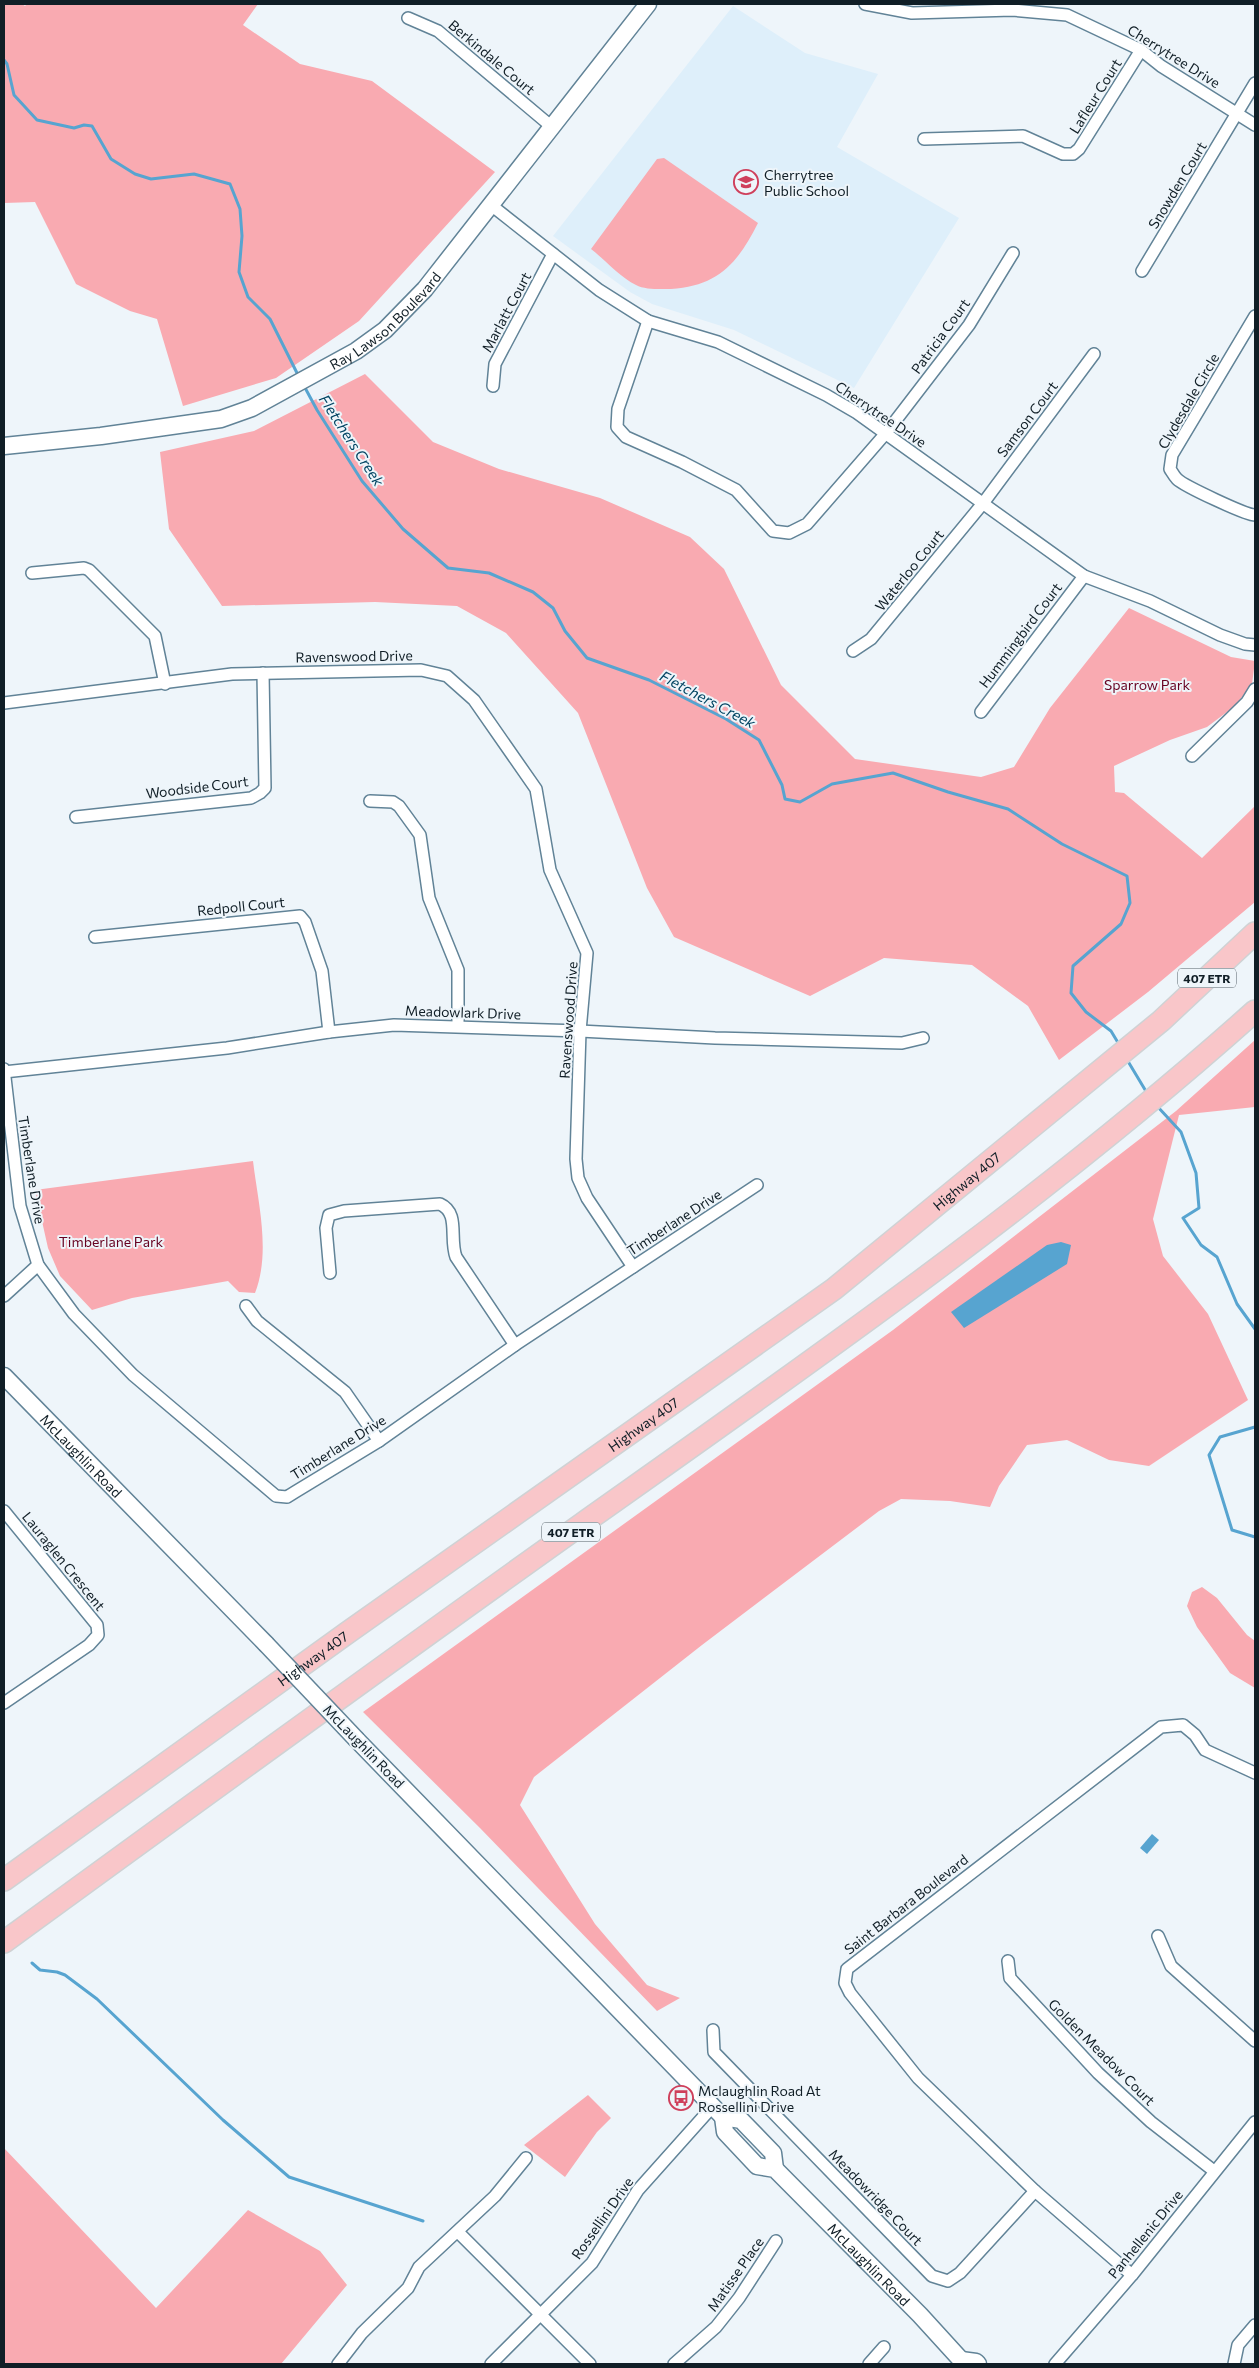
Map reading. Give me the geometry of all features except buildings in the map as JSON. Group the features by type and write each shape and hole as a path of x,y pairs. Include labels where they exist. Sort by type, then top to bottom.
{"highway":[{"name":"Highway 407","path":"4,1880 347,1633 834,1289 1161,1021 1254,933"},
{"name":"407 ETR","path":"4,1942 404,1651 690,1448 972,1242 1133,1116 1194,1066 1255,1011"}],"street":[{"name":"Ray Lawson Boulevard","path":"4,446 101,436 221,419 252,408 356,351 398,318 425,289 648,4"},
{"name":"Cherrytree Drive","path":"865,4 912,13 1012,10 1067,15 1141,50 1255,125"},
{"name":"Berkindale Court","path":"408,18 438,31 552,126"},
{"name":"Lafleur Court","path":"924,139 1022,136 1063,154 1073,154 1079,149 1141,50"},
{"name":"Snowden Court","path":"1142,271 1255,83"},
{"name":"Cherrytree Drive","path":"491,205 598,290 648,321 718,342 826,395 886,433 1084,576 1150,602 1220,635 1245,644 1255,645"},
{"name":"Patricia Court","path":"648,321 618,409 618,427 626,437 682,462 736,490 773,530 789,533 807,524 886,433 969,325 1013,253"},
{"name":"Marlatt Court","path":"493,386 495,364 553,254"},
{"name":"Clydesdale Circle","path":"1255,316 1172,455 1170,469 1178,480 1244,512 1255,515"},
{"name":"Samson Court","path":"984,502 1094,354"},
{"name":"Waterloo Court","path":"853,651 871,639 984,502"},
{"path":"32,573 84,568 89,570 155,636 164,684"},
{"name":"Hummingbird Court","path":"981,712 1084,576"},
{"name":"Ravenswood Drive","path":"4,703 232,674 421,670 447,676 474,700 536,789 550,870 587,953 580,1031 576,1159 578,1178 587,1198 633,1267"},
{"name":"Woodside Court","path":"76,817 251,798 260,793 265,788 263,673"},
{"path":"1192,756 1247,702 1255,690"},
{"path":"370,801 393,802 400,806 420,835 429,898 458,970 458,1026"},
{"name":"Redpoll Court","path":"95,937 300,916 305,922 322,971 329,1032"},
{"name":"Meadowlark Drive","path":"4,1070 227,1048 329,1032 394,1025 458,1026 715,1038 902,1043 923,1038"},
{"name":"Timberlane Drive","path":"4,1070 20,1206 38,1265 74,1314 133,1375 276,1496 286,1496 295,1492 379,1441 515,1345 757,1185"},
{"path":"330,1273 326,1228 329,1215 344,1210 440,1204 448,1207 452,1215 452,1241 456,1258 515,1345"},
{"path":"4,1296 38,1265"},
{"path":"246,1306 257,1321 346,1392 379,1441"},
{"name":"McLaughlin Road","path":"4,1376 718,2111 741,2120 773,2153 775,2169 920,2315 961,2362 976,2362 978,2364"},
{"name":"Lauraglen Crescent","path":"4,1511 97,1625 98,1635 89,1645 4,1704"},
{"name":"Saint Barbara Boulevard","path":"1132,2275 1035,2191 918,2078 850,1992 845,1983 847,1969 1161,1727 1183,1725 1195,1735 1205,1750 1255,1773"},
{"path":"1158,1936 1171,1966 1255,2041"},
{"name":"Golden Meadow Court","path":"1008,1961 1010,1978 1098,2072 1152,2122 1214,2171"},
{"name":"Meadowridge Court","path":"713,2030 714,2052 932,2276 948,2281 960,2273 1035,2191"},
{"name":"Rossellini Drive","path":"491,2364 592,2263 638,2190 718,2111"},
{"name":"Panhellenic Drive","path":"1056,2364 1132,2275 1255,2122"},
{"path":"338,2364 362,2333 408,2288 419,2267 495,2196 526,2158"},
{"path":"458,2232 541,2312 590,2364"},
{"name":"Matisse Place","path":"674,2364 716,2327 739,2298 776,2241"},
{"path":"1234,2364 1238,2346 1255,2325"},
{"path":"869,2364 884,2347"}],"shaded area":[{"name":"Cherrytree Public School","path":"733,6 805,53 878,74 837,147 959,218 854,388 734,330 652,304 630,292 553,236"}],"green space":[{"path":"4,4 22,4 25,6 27,4 258,4 243,25 300,64 372,81 495,172 359,321 276,378 183,406 157,319 130,311 76,284 35,202 4,203"},
{"path":"664,158 758,223 743,250 725,270 714,277 687,287 671,289 640,287 618,273 591,249 657,159"},
{"name":"Sparrow Park","path":"365,374 433,442 499,469 600,498 690,537 724,569 781,685 855,759 981,777 1014,767 1050,708 1129,608 1231,657 1255,661 1252,684 1235,706 1207,727 1170,740 1114,766 1115,792 1124,793 1202,858 1255,806 1255,902 1148,992 1059,1060 1028,1006 972,965 884,958 810,996 674,937 647,888 578,713 506,633 457,606 375,602 222,606 169,529 160,452 254,431"},
{"path":"1255,1040 1255,1107 1179,1115 1153,1219 1163,1256 1208,1314 1248,1400 1149,1466 1109,1460 1067,1440 1027,1445 999,1486 990,1507 950,1501 901,1499 879,1511 702,1645 534,1777 520,1805 595,1924 647,1985 680,1998 657,2011 480,1828 363,1712 893,1330 1176,1111"},
{"name":"Timberlane Park","path":"253,1161 263,1244 260,1277 255,1293 239,1292 228,1281 132,1298 92,1310 60,1276 48,1248 35,1190"},
{"path":"1202,1587 1217,1598 1247,1635 1255,1641 1255,1688 1230,1673 1197,1627 1187,1606 1192,1592"},
{"path":"588,2095 611,2118 597,2132 565,2177 524,2145"},
{"path":"4,2148 156,2308 248,2210 320,2251 347,2285 281,2364 4,2364"}],"water":[{"path":"1061,1242 1071,1245 1067,1264 964,1328 951,1312 1047,1245"},
{"path":"1152,1834 1159,1840 1147,1854 1140,1848"}],"waterway":[{"name":"Fletchers Creek","path":"4,60 7,64 14,95 37,120 74,128 84,125 92,126 111,159 135,174 151,179 194,174 230,184 240,209 242,236 239,272 248,297 270,319 299,377"},
{"name":"Fletchers Creek","path":"303,384 317,410 362,481 403,529 448,568 489,573 533,592 553,608 565,631 587,658 649,680 726,719 759,740 782,785 785,799 800,802 832,784 893,773 948,792 1008,809 1062,844 1127,876 1130,903 1121,924 1073,966 1071,993 1086,1012 1111,1031 1120,1046"},
{"name":"Fletchers Creek","path":"1126,1058 1147,1093"},
{"name":"Fletchers Creek","path":"1157,1106 1181,1132 1196,1173 1199,1208 1183,1218 1201,1245 1217,1257 1237,1304 1255,1329"},
{"name":"Fletchers Creek","path":"1255,1427 1220,1437 1209,1455 1232,1530 1255,1537"},
{"path":"32,1963 40,1970 65,1975 97,1999 223,2120 289,2177 423,2221"}],"place":[{"name":"Cherrytree Public School","path":"746,182"},
{"name":"Mclaughlin Road At Rossellini Drive","path":"681,2098"}]}
